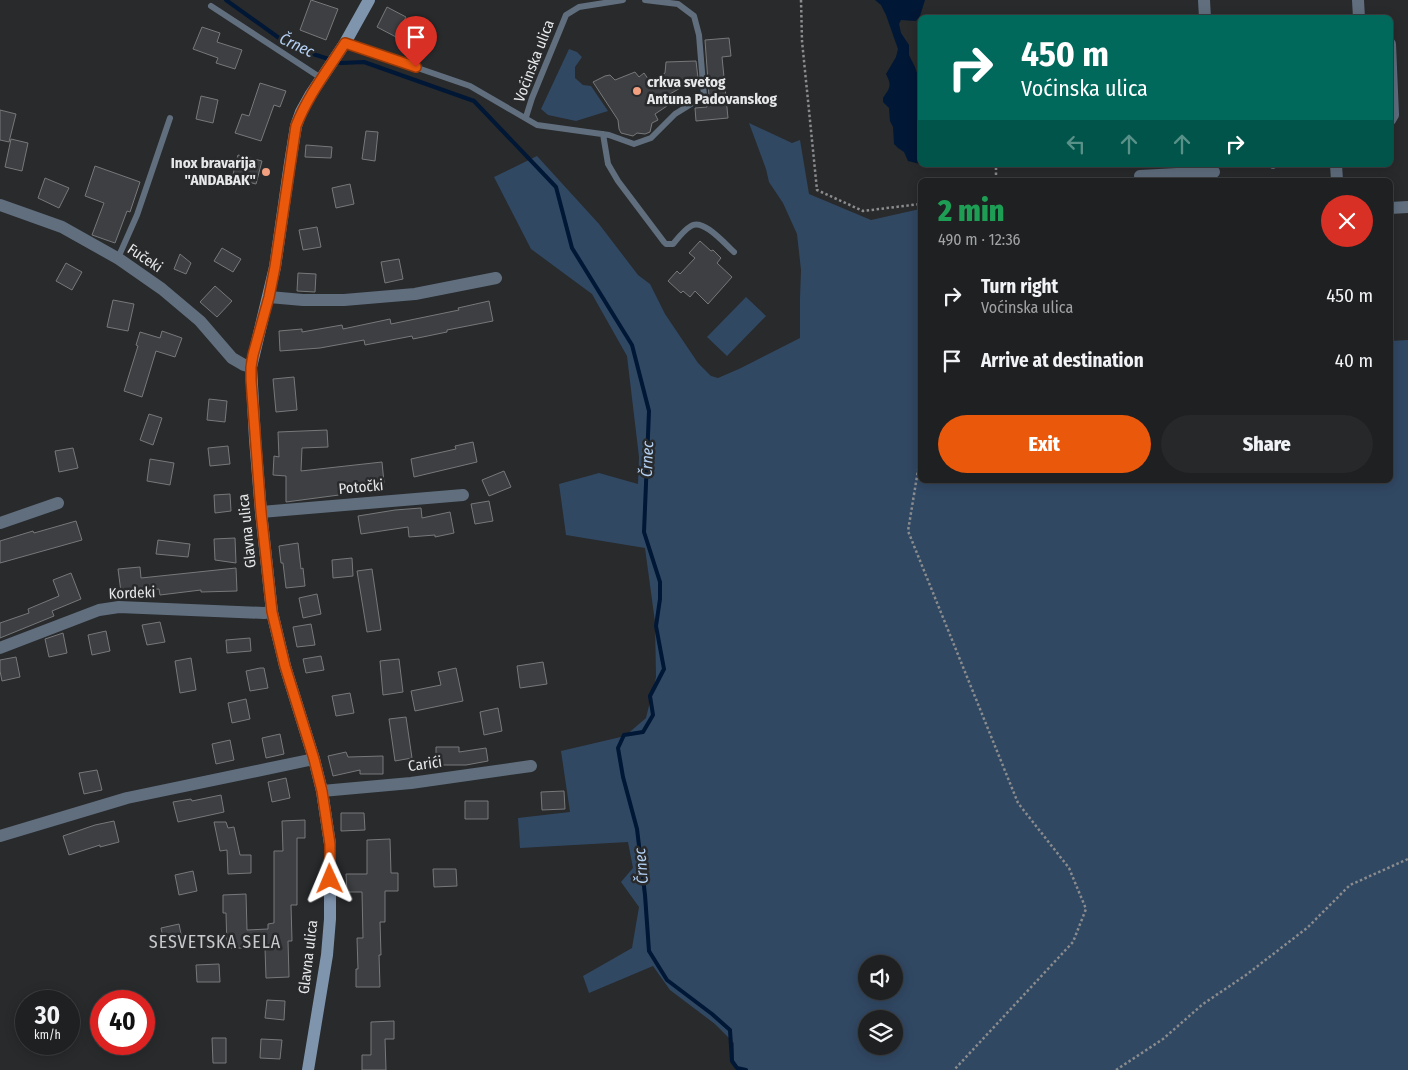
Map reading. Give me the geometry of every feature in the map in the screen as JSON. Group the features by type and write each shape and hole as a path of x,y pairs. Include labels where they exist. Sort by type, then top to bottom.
{"street":[{"name":"Glavna ulica","path":"308,1070 327,955 330,919 330,844 322,791 314,759 285,666 272,612 261,512 251,367 275,267 296,126 308,100 342,49 369,0"},
{"path":"1204,0 1206,15"},
{"path":"1358,0 1359,15"},
{"path":"1139,174 1214,172"},
{"name":"Fučeki","path":"0,206 62,228 118,258 162,289 200,321 232,358 244,366 251,367"},
{"path":"1393,208 1408,207"},
{"path":"269,297 303,300 344,300 416,294 496,278"},
{"name":"Potočki","path":"261,512 463,495"},
{"path":"0,523 58,503"},
{"name":"Kordeki","path":"0,648 99,610 119,607 272,612"},
{"path":"0,836 127,798 314,759"},
{"name":"Carići","path":"322,791 411,783 532,766"}],"lane":[{"name":"Voćinska ulica","path":"526,117 566,14 579,6 594,2 623,0"},
{"name":"Voćinska ulica","path":"342,49 470,86 537,125 603,134 634,144 652,138 675,114 704,96 699,35 694,16 678,4 645,0"},
{"path":"211,6 321,78"},
{"path":"118,258 137,215 170,118"},
{"path":"603,134 608,164 664,242 673,244 692,226 698,224 705,226 734,252"}],"path":[{"path":"801,0 802,41 817,190 863,211 918,204"},
{"path":"918,470 908,531 1018,803 1069,868 1086,909 1073,942 954,1070"},
{"path":"1116,1070 1164,1039 1203,1004 1246,975 1307,928 1350,885 1408,858"}],"shaded area":[{"path":"875,0 925,0 920,15 918,15 916,21 901,20 899,24 901,33 909,45 909,55 918,76 918,164 908,161 904,152 894,144 889,108 883,102 889,87 886,74 896,57 898,49 881,5"},
{"path":"569,49 577,52 582,57 575,67 575,78 583,85 591,86 608,111 576,121 548,115 541,109"},
{"path":"749,123 792,143 800,140 809,194 871,220 918,209 918,483 1393,483 1393,341 1408,340 1408,1070 736,1070 734,1066 734,1043 715,1024 670,990 653,966 589,993 583,976 632,948 639,907 621,882 633,868 628,842 520,848 518,818 570,812 561,751 625,736 646,718 656,677 655,622 645,548 566,535 559,484 599,473 638,484 639,457 627,356 592,294 531,249 494,177 537,156 599,224 638,275 650,284 665,314 698,363 711,376 718,378 800,338 801,270 797,234 783,203 769,182"},
{"path":"746,297 766,316 727,356 707,337"}],"building":[{"path":"311,0 338,9 326,40 300,30"},
{"path":"387,7 406,17 396,37 377,27"},
{"path":"202,27 220,33 217,42 242,50 235,69 216,63 218,58 193,49"},
{"path":"729,38 731,56 722,57 728,118 696,121 695,108 707,107 706,100 709,96 705,40"},
{"name":"crkva svetog Antuna Padovanskog","path":"696,61 698,78 661,99 667,106 655,114 658,120 652,123 650,132 645,134 637,133 633,136 621,133 618,120 593,82 610,75 615,80 635,72 639,77 644,73 651,83 665,73 666,62"},
{"path":"260,83 286,91 280,107 274,105 261,141 235,133 242,114 249,116"},
{"path":"201,96 218,100 213,123 196,119"},
{"path":"0,110 16,114 9,142 0,140"},
{"path":"366,131 378,132 375,161 362,159"},
{"path":"11,139 28,143 22,171 5,167"},
{"path":"306,145 332,147 331,158 305,157"},
{"path":"238,155 262,161 256,184 232,178"},
{"path":"95,166 140,182 130,212 127,211 115,243 92,235 104,203 85,196"},
{"path":"45,178 69,188 59,208 38,198"},
{"path":"350,184 354,204 336,208 332,188"},
{"path":"317,227 321,247 303,250 299,230"},
{"path":"700,241 721,258 717,263 732,277 708,304 695,291 690,297 683,291 681,293 668,281 677,271 680,274 695,258 689,253"},
{"path":"222,248 241,259 233,272 214,261"},
{"path":"180,254 191,263 186,274 174,269"},
{"path":"399,259 403,279 385,283 381,262"},
{"path":"66,263 82,272 72,290 56,281"},
{"path":"298,273 316,274 315,292 297,291"},
{"path":"215,286 232,301 217,317 200,302"},
{"path":"113,300 134,304 128,331 107,327"},
{"path":"489,301 493,321 413,339 412,336 365,345 364,340 320,348 280,351 279,331 302,329 302,332 342,325 343,329 390,319 391,324 459,310 458,308"},
{"path":"162,331 182,338 175,357 156,351 142,397 124,391 138,346 136,345 140,332 160,338"},
{"path":"294,377 297,410 276,412 273,379"},
{"path":"209,399 227,401 225,422 207,420"},
{"path":"149,414 162,418 153,445 140,440"},
{"path":"327,430 328,447 302,448 301,471 382,462 384,483 338,487 339,495 286,502 286,476 273,475 274,456 279,457 278,432"},
{"path":"473,442 477,462 414,477 411,459 456,449 455,446"},
{"path":"228,446 230,464 210,466 208,448"},
{"path":"73,448 78,468 59,472 55,451"},
{"path":"150,459 174,463 170,485 147,481"},
{"path":"504,471 511,487 489,496 482,480"},
{"path":"230,494 231,511 215,513 214,495"},
{"path":"489,501 493,521 475,524 471,504"},
{"path":"421,508 422,518 450,512 454,533 435,537 435,535 409,537 408,527 361,534 358,516"},
{"path":"76,521 82,540 0,563 0,541"},
{"path":"235,538 236,563 215,560 214,539"},
{"path":"158,540 190,544 188,557 156,554"},
{"path":"298,543 305,586 286,588 279,546"},
{"path":"352,558 353,576 333,578 332,560"},
{"path":"140,567 141,578 236,568 237,591 201,592 201,590 160,595 159,589 121,592 118,569"},
{"path":"372,569 381,630 367,632 357,571"},
{"path":"71,573 81,599 52,611 54,616 0,638 0,623 29,613 28,609 59,596 53,580"},
{"path":"317,594 321,614 303,618 299,598"},
{"path":"160,622 165,642 147,645 142,625"},
{"path":"311,624 315,645 297,647 293,627"},
{"path":"106,631 110,651 92,655 88,635"},
{"path":"63,633 67,653 49,657 45,639"},
{"path":"250,638 251,651 227,653 226,640"},
{"path":"321,656 324,670 306,673 303,659"},
{"path":"16,657 20,677 2,681 0,660"},
{"path":"191,658 196,690 180,693 175,661"},
{"path":"399,659 403,692 383,695 380,661"},
{"path":"543,662 547,684 520,688 517,666"},
{"path":"264,668 268,688 250,691 246,671"},
{"path":"456,668 463,701 415,711 411,691 441,685 438,672"},
{"path":"350,693 354,713 336,716 332,696"},
{"path":"246,699 250,719 232,723 228,703"},
{"path":"498,708 502,731 484,735 480,712"},
{"path":"406,717 412,758 395,761 389,719"},
{"path":"280,734 284,754 266,758 262,738"},
{"path":"230,740 234,760 216,764 212,744"},
{"path":"436,747 459,747 459,752 486,748 488,761 466,765 436,765"},
{"path":"346,752 348,757 383,756 383,774 360,774 360,770 333,776 328,756"},
{"path":"97,770 102,790 84,794 79,773"},
{"path":"286,778 290,798 272,802 268,782"},
{"path":"564,791 565,809 542,810 541,792"},
{"path":"221,795 224,812 178,822 173,802 191,799 192,801"},
{"path":"465,801 488,801 488,819 465,819"},
{"path":"341,813 364,813 365,830 341,831"},
{"path":"305,820 305,838 297,838 297,905 291,905 292,941 288,941 289,977 266,978 265,948 227,948 226,913 223,913 223,895 246,894 247,930 268,929 268,924 274,923 274,851 283,851 282,821"},
{"path":"114,821 119,842 100,847 100,845 69,855 63,836 95,825"},
{"path":"214,822 226,822 228,828 234,827 240,855 251,855 251,873 228,874 227,850 220,851"},
{"path":"390,839 391,873 398,873 398,891 385,891 385,922 380,922 380,987 356,987 356,969 358,969 357,938 363,938 362,892 347,892 346,874 367,874 367,840"},
{"path":"433,869 456,869 457,886 434,887"},
{"path":"193,871 197,891 179,895 175,875"},
{"path":"179,924 183,944 165,948 161,928"},
{"path":"219,964 220,982 197,982 196,965"},
{"path":"267,1000 285,1001 284,1020 265,1018"},
{"path":"394,1021 394,1039 385,1039 386,1070 362,1070 362,1055 371,1055 371,1022"},
{"path":"212,1038 226,1038 226,1063 213,1063"},
{"path":"261,1039 282,1040 280,1059 260,1058"}],"waterway":[{"name":"Črnec","path":"226,0 286,43 313,54 341,63 364,62 474,101 556,187 572,248 632,345 649,411 644,532 660,582 660,599 656,626 664,669 650,696 653,715 643,732 624,735 618,748 623,777 637,829 645,895 649,951 667,980 730,1030 732,1061 737,1068 746,1070"}],"place":[{"name":"crkva svetog Antuna Padovanskog","path":"637,91"},
{"name":"Inox bravarija \"ANDABAK\"","path":"266,172"}],"district":[{"name":"SESVETSKA SELA","path":"215,942"}],"route":[{"path":"330,879 330,844 322,791 285,666 272,612 265,560 251,367 275,267 296,126 301,112 345,43 416,67"}]}
